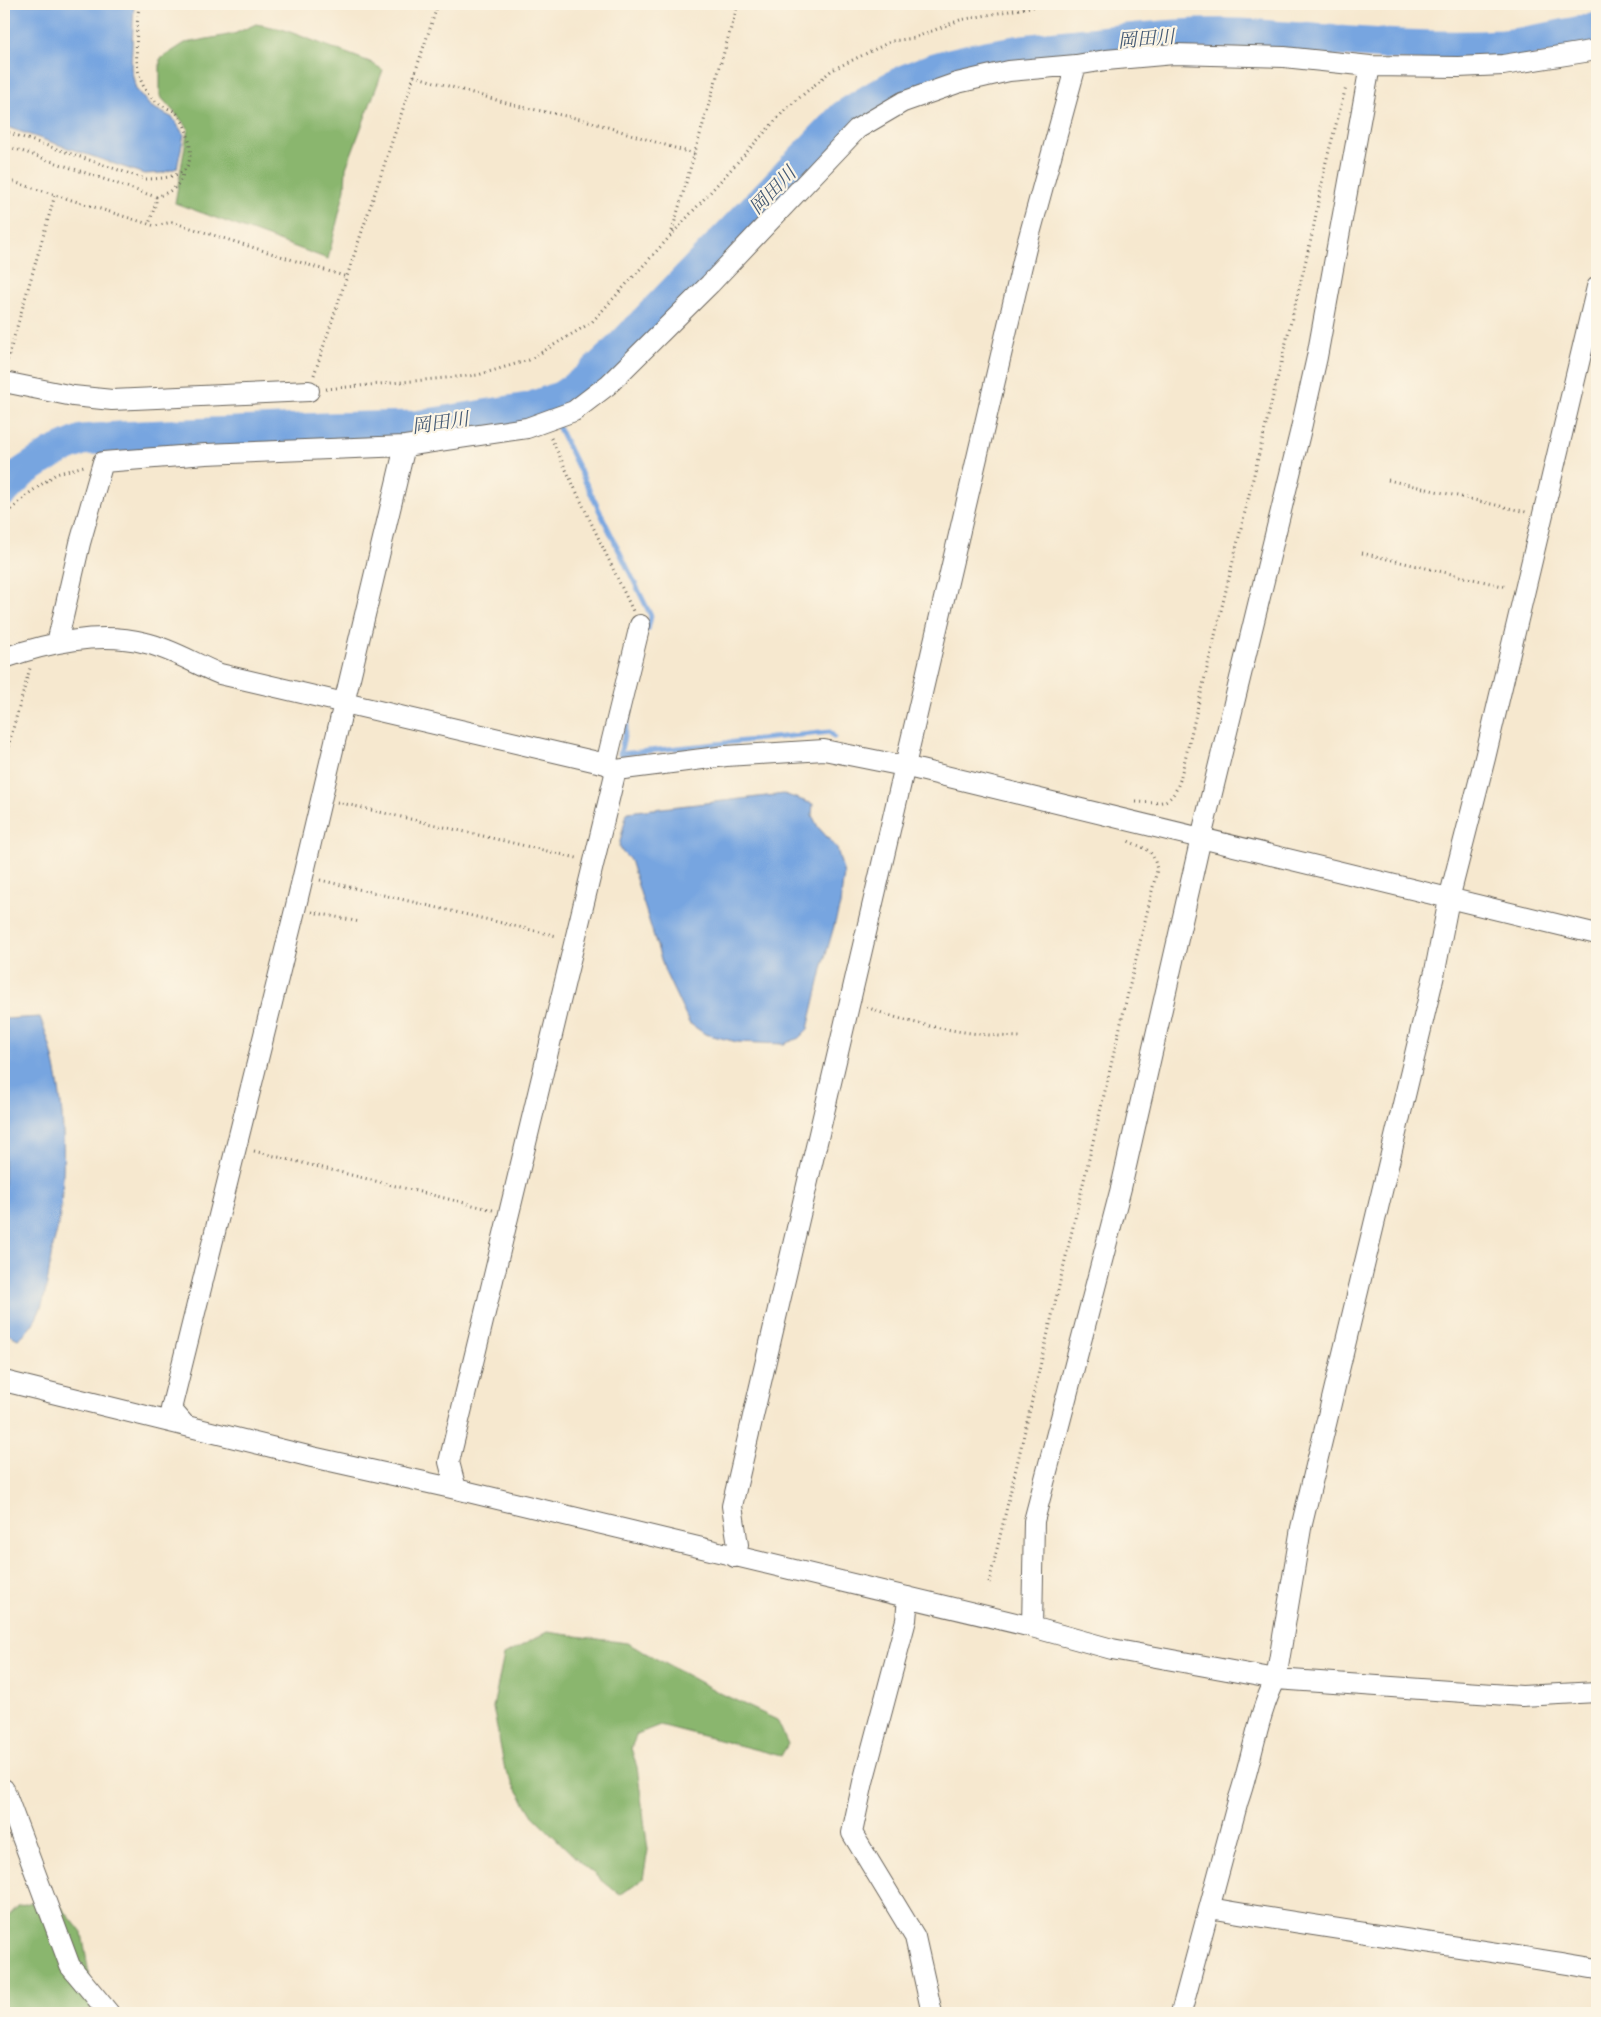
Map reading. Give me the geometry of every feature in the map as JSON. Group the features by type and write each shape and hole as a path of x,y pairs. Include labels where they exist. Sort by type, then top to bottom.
{"street":[{"path":"57,643 80,543 104,462 206,454 405,446 527,428 574,411 608,385 710,284 857,129 903,102 957,83 1009,71 1174,54 1284,57 1370,66 1504,65 1597,50"},
{"path":"735,1557 738,1546 732,1506 1026,248 1076,65"},
{"path":"1032,1627 1034,1521 1121,1188 1201,838 1300,433 1317,357 1370,66"},
{"path":"1181,2013 1268,1693 1276,1679 1301,1528 1433,980 1449,900 1597,287"},
{"path":"4,382 73,396 112,400 309,391"},
{"path":"185,1425 171,1409 295,910 405,446"},
{"path":"456,1489 449,1462 595,862 611,767 640,625"},
{"path":"4,658 30,649 57,643 115,638 146,643 173,652 220,674 611,767 726,756 824,750 904,766 1449,900 1597,934"},
{"path":"4,1381 312,1457 456,1489 908,1597 1112,1648 1276,1679 1522,1696 1597,1692"},
{"path":"908,1597 906,1620 863,1782 852,1833 915,1937 932,2013"},
{"path":"4,1789 70,1966 110,2013"},
{"path":"1210,1908 1278,1920 1494,1951 1597,1969"}],"path":[{"path":"4,145 156,197 173,189 181,181 190,145 186,128 179,115 151,99 141,81 138,68 139,4"},
{"path":"438,4 309,391 478,375 529,360 592,322 785,110 832,70 892,41 914,38 960,20 1031,5 1060,4"},
{"path":"671,233 738,4"},
{"path":"1404,4 1438,7 1479,4"},
{"path":"414,76 517,106 585,120 694,154"},
{"path":"4,131 146,179 169,176 183,171"},
{"path":"4,180 155,226 172,222 346,277"},
{"path":"4,372 55,195"},
{"path":"149,224 156,203 156,197"},
{"path":"544,422 640,625"},
{"path":"4,516 40,484 56,474 104,462"},
{"path":"1388,480 1543,515"},
{"path":"1362,553 1525,591"},
{"path":"4,761 31,664 32,655 30,649"},
{"path":"321,798 595,862"},
{"path":"303,876 575,940"},
{"path":"295,910 360,922"},
{"path":"850,998 880,1013 903,1019 998,1037 1020,1037"},
{"path":"236,1148 509,1214"}],"green space":[{"path":"256,24 282,29 370,62 383,70 346,168 345,189 328,259 175,203 188,128 160,96 160,59 185,43 234,34"},
{"path":"547,1632 627,1643 720,1693 777,1720 788,1744 781,1756 660,1725 637,1734 631,1748 637,1767 648,1850 643,1879 620,1895 583,1865 533,1816 505,1770 493,1707 504,1655"},
{"path":"49,1897 60,1905 82,1933 93,1997 89,2013 4,2013 4,1921 18,1906"}],"water":[{"path":"4,4 134,4 131,68 136,89 150,106 173,118 184,135 177,168 162,173 144,174 4,126"},
{"path":"784,794 813,804 812,815 818,827 837,848 844,874 840,905 808,1029 799,1038 784,1044 737,1042 705,1034 689,1023 665,972 630,860 619,846 627,812"},
{"path":"40,1017 55,1065 59,1090 63,1141 62,1191 59,1221 43,1302 34,1323 18,1339 4,1332 4,1019"}],"waterway":[{"name":"岡田川","path":"4,491 23,472 52,453 82,440 325,428 415,426 528,408 562,396 585,380 616,351 843,116 876,95 922,72 935,68 972,58 1011,52 1173,35 1237,34 1380,44 1471,46 1526,42 1597,28"},
{"path":"548,401 553,414"},
{"path":"556,422 651,616 648,629"},
{"path":"636,684 620,754 830,732 834,737"}]}
